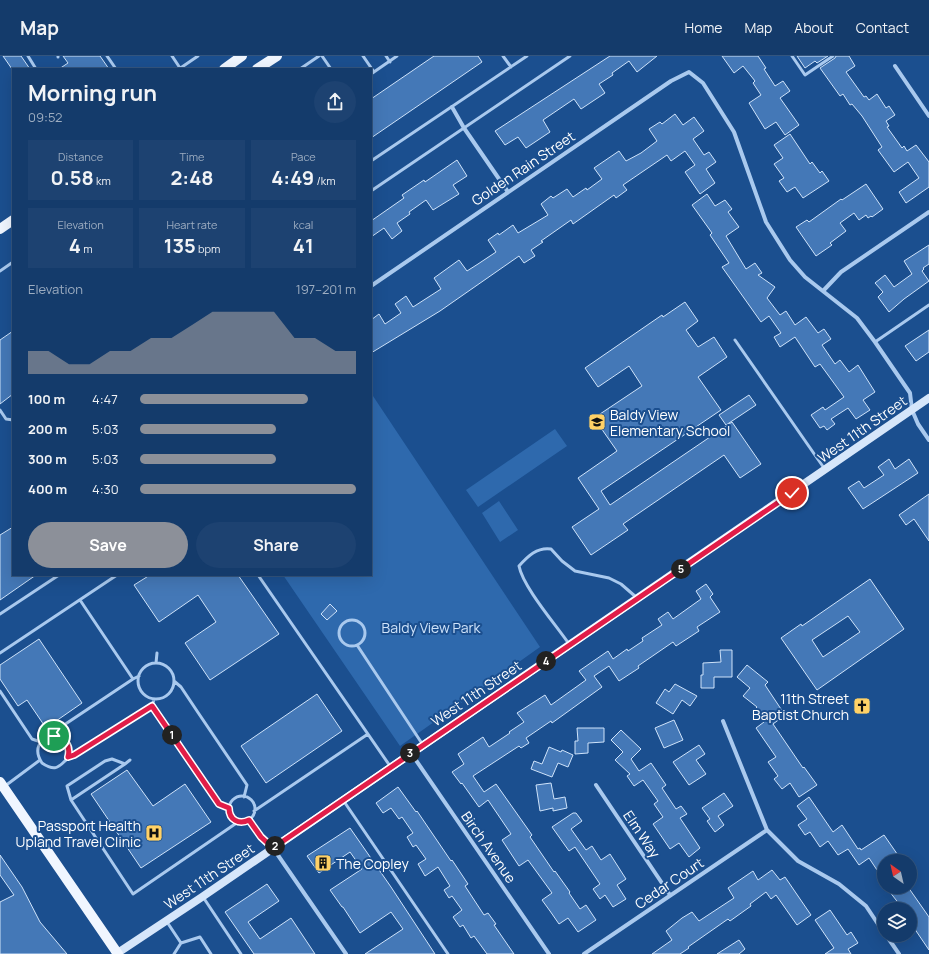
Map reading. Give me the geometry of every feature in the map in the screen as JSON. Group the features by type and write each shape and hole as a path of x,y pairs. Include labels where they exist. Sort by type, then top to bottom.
{"main road":[{"path":"225,68 242,56"},
{"path":"259,68 277,56"},
{"path":"0,229 12,221"},
{"path":"1,786 117,954"}],"street":[{"path":"894,66 929,116"},
{"name":"Golden Rain Street","path":"372,285 671,81 689,72 703,83 734,132 766,222 790,260 804,277 823,292"},
{"path":"452,107 464,128 508,192"},
{"path":"929,212 841,272 823,292 857,318 875,342 910,393 912,410 918,424 929,440"},
{"name":"West 11th Street","path":"117,954 929,398"},
{"path":"723,721 767,830 798,861 839,884 866,906 877,922"},
{"name":"Birch Avenue","path":"411,753 549,954"},
{"name":"Elm Way","path":"596,786 670,895"},
{"name":"Cedar Court","path":"584,954 767,830"},
{"path":"273,848 346,954"},
{"path":"891,942 899,954"}],"lane":[{"path":"28,56 35,68"},
{"path":"107,56 115,68"},
{"path":"172,56 180,68 198,56"},
{"path":"302,68 321,56 330,68"},
{"path":"363,56 369,68"},
{"path":"386,56 390,62"},
{"path":"372,73 397,56"},
{"path":"503,56 510,67"},
{"path":"372,160 527,56"},
{"path":"372,190 570,56"},
{"path":"792,56 804,75 833,56"},
{"path":"0,271 12,263"},
{"path":"875,342 929,305"},
{"path":"735,340 825,470"},
{"path":"0,410 6,419 12,420"},
{"path":"570,644 533,594 521,574 519,566 529,556 543,548 551,549 562,561 575,570 609,578 621,584 638,598"},
{"path":"0,614 57,576"},
{"path":"0,653 116,576"},
{"path":"259,576 391,767"},
{"path":"80,600 133,679"},
{"path":"348,621 357,622 363,627 363,640 357,645 353,646 345,644 340,638 340,629 348,621"},
{"path":"357,645 423,745"},
{"path":"156,663 157,653"},
{"path":"54,736 55,731 139,676 145,667 156,663 167,666 173,676 174,681 193,705 247,785 244,797"},
{"path":"139,676 139,687 141,691 145,695 154,699 166,696 170,692 174,681"},
{"path":"0,691 32,739 41,742"},
{"path":"68,757 74,755 152,706 154,699"},
{"path":"152,706 219,804 229,808"},
{"path":"254,810 368,734"},
{"path":"54,736 63,739 67,743 69,752 68,757 62,765 57,767 46,766 40,760 38,753 41,742 44,739 54,736"},
{"path":"125,764 112,759 105,761 67,786 71,800 134,894 238,822 249,820 254,814 254,810 253,803 248,798 236,798 230,804 229,808 231,817 238,822"},
{"path":"1,786 40,760"},
{"path":"71,800 130,760"},
{"path":"343,800 448,954"},
{"path":"249,820 261,837 273,848"},
{"path":"202,897 241,954"},
{"path":"166,921 181,943"},
{"path":"174,954 181,943 200,937 212,954"}],"green space":[{"name":"Baldy View Park","path":"372,395 540,647 400,746 284,576 372,576"},
{"path":"555,429 567,446 478,507 466,490"},
{"path":"499,501 518,530 500,542 482,513"}],"building":[{"path":"3,56 21,56 29,68 12,68"},
{"path":"63,56 100,56 108,68 60,68 68,63"},
{"path":"434,56 478,56 482,62 372,137 372,98"},
{"path":"610,56 657,56 637,72 629,61 612,73 613,75 599,84 605,93 581,109 574,99 543,120 550,132 526,148 518,137 505,145 495,131"},
{"path":"722,56 758,56 775,86 783,81 790,91 780,98 799,125 785,135 776,122 765,129 749,103 761,95 753,83 755,81 743,66 734,73"},
{"path":"797,56 828,56 817,63 815,61 805,68"},
{"path":"836,56 849,56 855,66 846,72 864,97 866,96 869,100 877,94 886,108 889,106 895,115 886,121 889,126 887,127 902,148 904,146 907,151 916,145 929,162 929,187 906,203 899,192 919,178 908,162 894,172 878,150 882,147 862,116 852,104 850,105 843,94 840,96 820,68"},
{"path":"675,114 683,125 694,117 704,131 693,139 704,155 709,152 716,162 706,169 715,183 700,194 685,172 695,165 685,151 671,161 667,155 623,185 627,190 616,198 614,195 573,224 571,220 541,241 543,242 531,250 535,256 524,263 519,256 440,311 372,352 372,319 379,314 385,324 401,313 395,304 406,296 413,307 441,289 434,278 459,260 467,271 496,252 488,240 498,233 499,235 513,225 518,233 548,215 541,204 551,196 553,198 567,189 573,197 586,188 587,190 602,179 594,168 619,151 626,161 641,153 657,141 649,129 660,122 662,124"},
{"path":"790,134 810,164 812,162 820,173 822,171 829,181 803,198 795,187 787,192 779,181 784,178 774,164 783,158 774,145"},
{"path":"457,160 467,176 453,185 459,194 433,210 426,200 409,212 410,214 397,223 402,231 392,239 384,228 372,236 372,220 404,198 402,195 424,180 425,182"},
{"path":"866,184 883,209 872,217 871,216 868,218 866,215 859,220 854,213 840,223 846,231 830,243 832,245 816,256 796,227 807,220 809,222 841,199 842,200"},
{"path":"707,194 715,206 725,200 732,209 728,212 739,227 726,236 746,269 755,263 762,273 758,275 775,287 767,298 780,315 786,311 795,325 806,317 818,333 824,329 831,339 822,345 835,364 840,360 849,372 858,365 875,392 863,400 870,410 856,419 848,408 831,419 835,424 827,430 824,426 820,428 811,415 823,407 825,410 844,397 820,364 815,367 795,337 780,347 774,337 781,333 769,316 761,322 722,267 729,263 710,235 712,233 692,205"},
{"path":"929,245 929,264 923,268 924,269 922,271 929,281 889,312 878,297 883,292 875,283 885,275 894,287 912,274 904,261"},
{"path":"685,302 698,321 686,330 698,347 714,337 727,357 698,377 721,410 601,491 610,505 732,422 761,464 740,478 724,455 623,524 628,530 591,555 572,527 599,509 578,478 617,451 594,418 642,386 629,366 598,387 585,368 662,315 663,317"},
{"path":"929,330 929,352 916,361 905,346"},
{"path":"12,332 12,395 0,404 0,340"},
{"path":"749,395 756,405 726,425 719,415"},
{"path":"889,459 895,469 909,459 918,473 863,509 848,488 859,481 864,488 884,475 878,467"},
{"path":"929,494 929,541 914,519 906,525 899,515"},
{"path":"12,528 12,576 35,576 0,600 0,535"},
{"path":"148,576 239,576 279,634 210,680 185,643 216,622 198,595 159,622 134,585"},
{"path":"870,579 904,629 817,690 781,638 801,624 802,626","holes":["848,616 860,632 823,657 812,640"]},
{"path":"706,584 713,594 710,597 720,612 697,627 699,631 676,646 673,642 619,681 609,666 594,676 602,687 552,723 551,721 526,738 529,743 521,748 519,746 473,776 484,792 496,784 532,835 530,837 570,892 569,893 580,909 586,905 596,920 578,932 568,918 559,924 542,900 552,893 528,860 519,866 502,840 511,834 488,800 479,807 452,772 464,764 458,754 483,737 489,747 510,733 509,732 524,722 517,713 545,695 551,705 586,680 579,671 608,651 613,659 627,649 628,651 643,641 642,638 662,625 658,619 668,612 673,619 701,599 696,591"},
{"path":"330,604 337,611 327,620 321,614"},
{"path":"39,639 82,703 46,728 27,700 18,706 0,679 0,665"},
{"path":"720,650 732,650 732,677 714,677 714,688 701,688 703,663 721,662"},
{"path":"747,665 768,682 765,685 785,715 773,724 803,768 804,767 817,785 799,797 790,783 782,789 774,779 778,776 768,762 776,757 756,728 764,722 755,709 757,707 743,696 750,688 737,677"},
{"path":"675,684 697,696 690,706 682,700 673,714 656,703 665,689 669,692"},
{"path":"317,694 342,731 266,783 241,746"},
{"path":"674,720 683,740 664,748 655,728"},
{"path":"577,728 604,728 604,742 588,743 588,753 575,754 575,741 578,741"},
{"path":"621,730 641,749 631,759 639,771 651,763 666,785 662,788 676,809 681,806 687,814 680,818 700,848 689,857 679,843 670,849 653,824 663,817 654,804 658,801 643,780 634,786 627,776 630,774 615,760 623,752 611,740"},
{"path":"699,745 705,754 696,760 706,774 689,785 673,762"},
{"path":"549,747 561,752 562,750 573,755 568,767 558,763 552,777 531,769 534,761 542,764"},
{"path":"127,770 153,806 185,784 211,822 141,868 91,794"},
{"path":"551,783 554,799 565,797 567,808 553,811 553,808 540,811 536,785"},
{"path":"398,787 416,812 417,811 451,861 452,860 468,884 465,886 484,915 488,913 496,924 494,925 514,954 487,954 474,936 471,938 463,925 460,927 453,917 462,910 452,896 449,898 444,890 450,886 438,867 425,876 418,864 426,859 416,845 413,847 407,837 413,833 402,817 399,819 391,808 383,813 376,803"},
{"path":"724,793 733,806 718,816 724,825 715,832 707,821 710,819 702,808"},
{"path":"809,797 833,832 842,825 858,849 860,848 861,850 884,835 897,854 877,854 877,870 869,858 859,865 848,849 838,855 828,841 820,847 810,832 805,835 798,825 807,819 797,806"},
{"path":"573,813 576,813 582,821 571,829 586,850 592,846 601,860 610,854 626,879 617,885 626,899 613,907 605,895 600,899 593,889 600,884 575,847 569,851 552,827"},
{"path":"350,828 435,954 365,954 403,929 391,912 360,933 330,890 362,869 350,852 319,873 307,856"},
{"path":"0,855 22,887 40,922 67,954 0,954 0,902 14,895 0,875"},
{"path":"772,870 780,880 785,877 811,915 797,925 776,895 771,899 766,892 750,904 751,906 730,921 728,919 680,954 652,954 672,940 666,931 682,918 692,912 699,921 734,898 728,888 753,871 758,880"},
{"path":"267,884 279,901 248,922 260,939 291,918 315,954 254,954 225,912"},
{"path":"891,894 913,894 929,917 929,950 917,932 917,902 898,902"},
{"path":"830,910 847,935 851,932 858,943 848,949 851,954 825,954 834,948 815,920"},
{"path":"739,940 745,949 739,954 717,954"}],"place":[{"name":"Baldy View Elementary School","path":"597,422"},
{"name":"11th Street Baptist Church","path":"862,706"},
{"name":"Passport Health Upland Travel Clinic","path":"154,833"},
{"name":"The Copley","path":"323,863"}],"route":[{"path":"54,736 63,739 67,743 69,747 68,757 74,755 152,706 219,804 229,808 231,817 234,820 238,822 246,822 249,820 261,837 273,848 792,493"}]}
